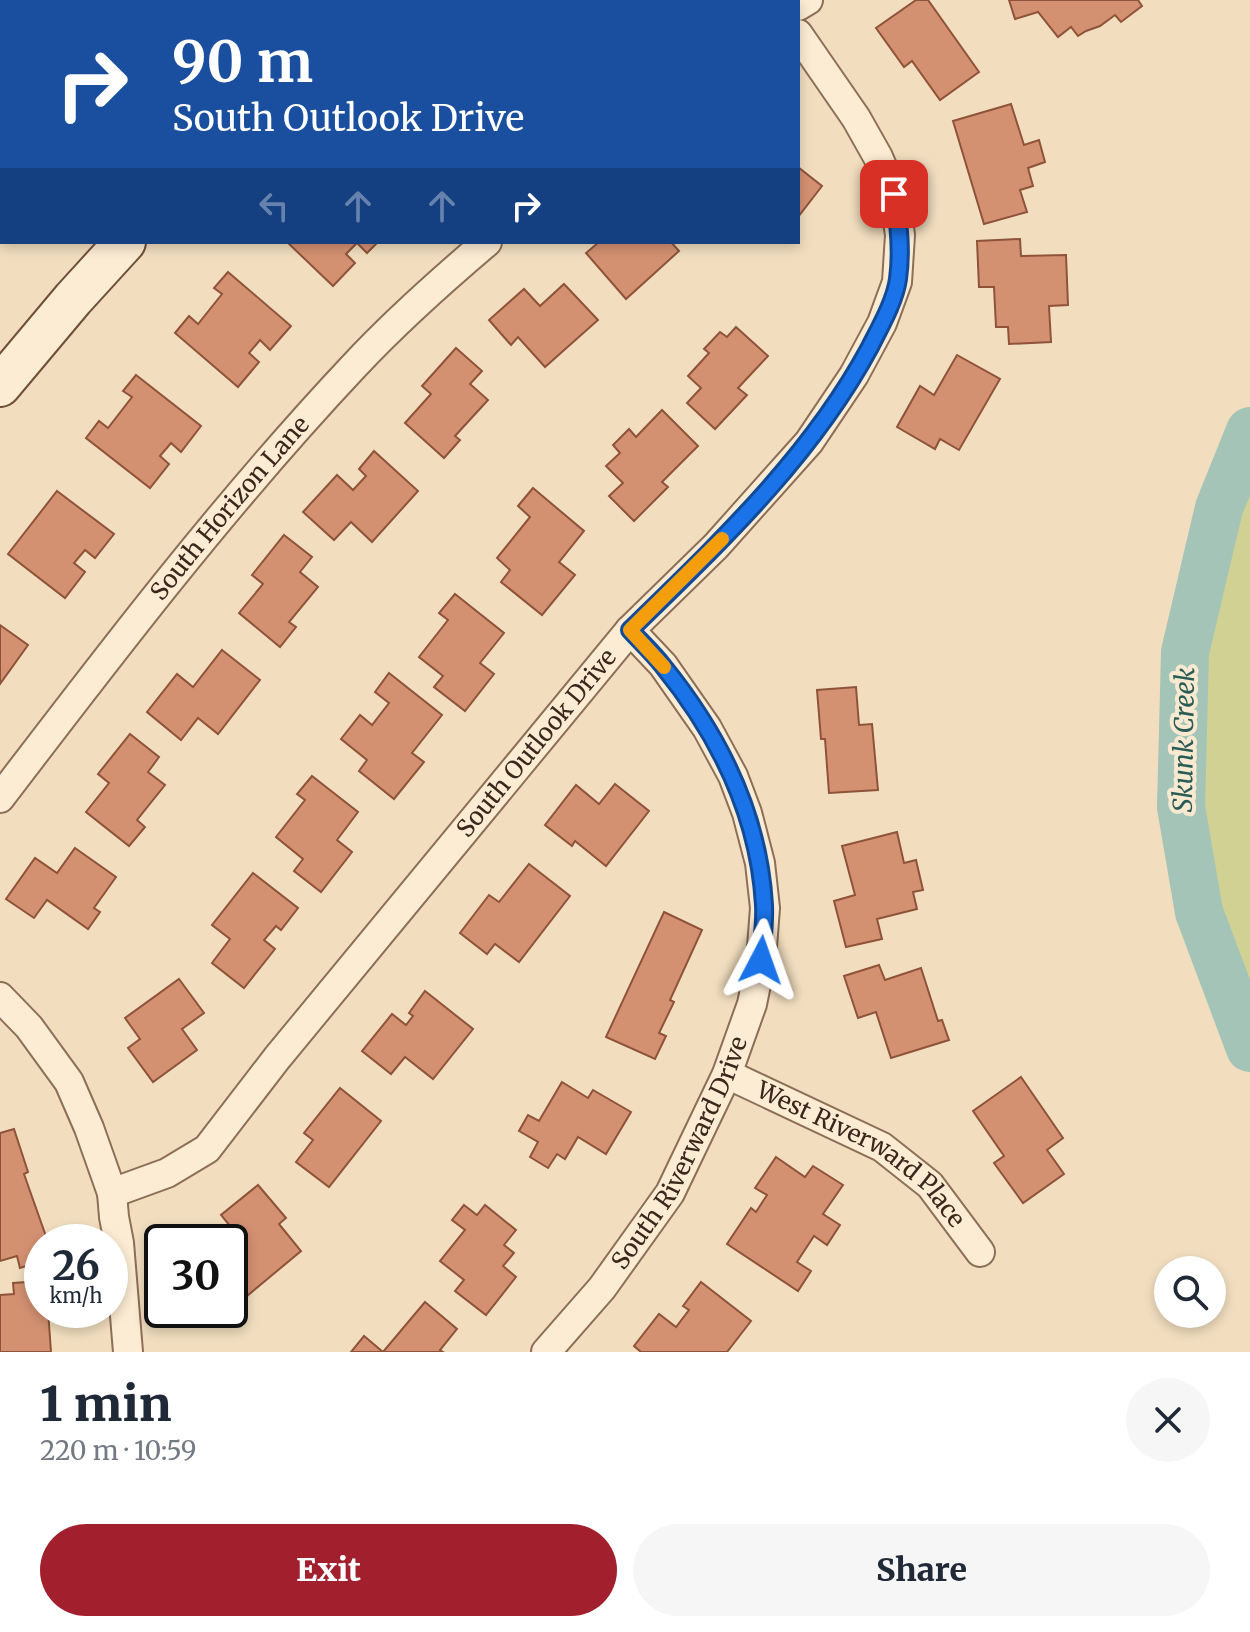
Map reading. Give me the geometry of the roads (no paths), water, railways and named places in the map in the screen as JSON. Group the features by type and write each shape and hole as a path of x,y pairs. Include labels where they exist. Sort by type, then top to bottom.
{"main road":[{"path":"0,386 123,244"}],"street":[{"name":"South Outlook Drive","path":"112,1193 167,1173 207,1149 277,1058 630,630 716,546 809,442 854,375 882,323 897,282 900,235 894,194 856,118 800,37"},
{"name":"South Horizon Lane","path":"0,798 155,598 256,475 355,364 485,244"},
{"name":"South Riverward Drive","path":"546,1352 602,1288 670,1193 727,1074 752,1004 761,960 765,908 760,863 747,813 733,776 707,728 663,665 630,630"},
{"path":"0,997 29,1027 69,1082 89,1128 112,1193 128,1352"},
{"name":"West Riverward Place","path":"727,1074 882,1147 930,1185 980,1252"}],"waterway":[{"name":"Skunk Creek","path":"1250,431 1219,508 1185,652 1181,807 1199,912 1250,1048"}]}
